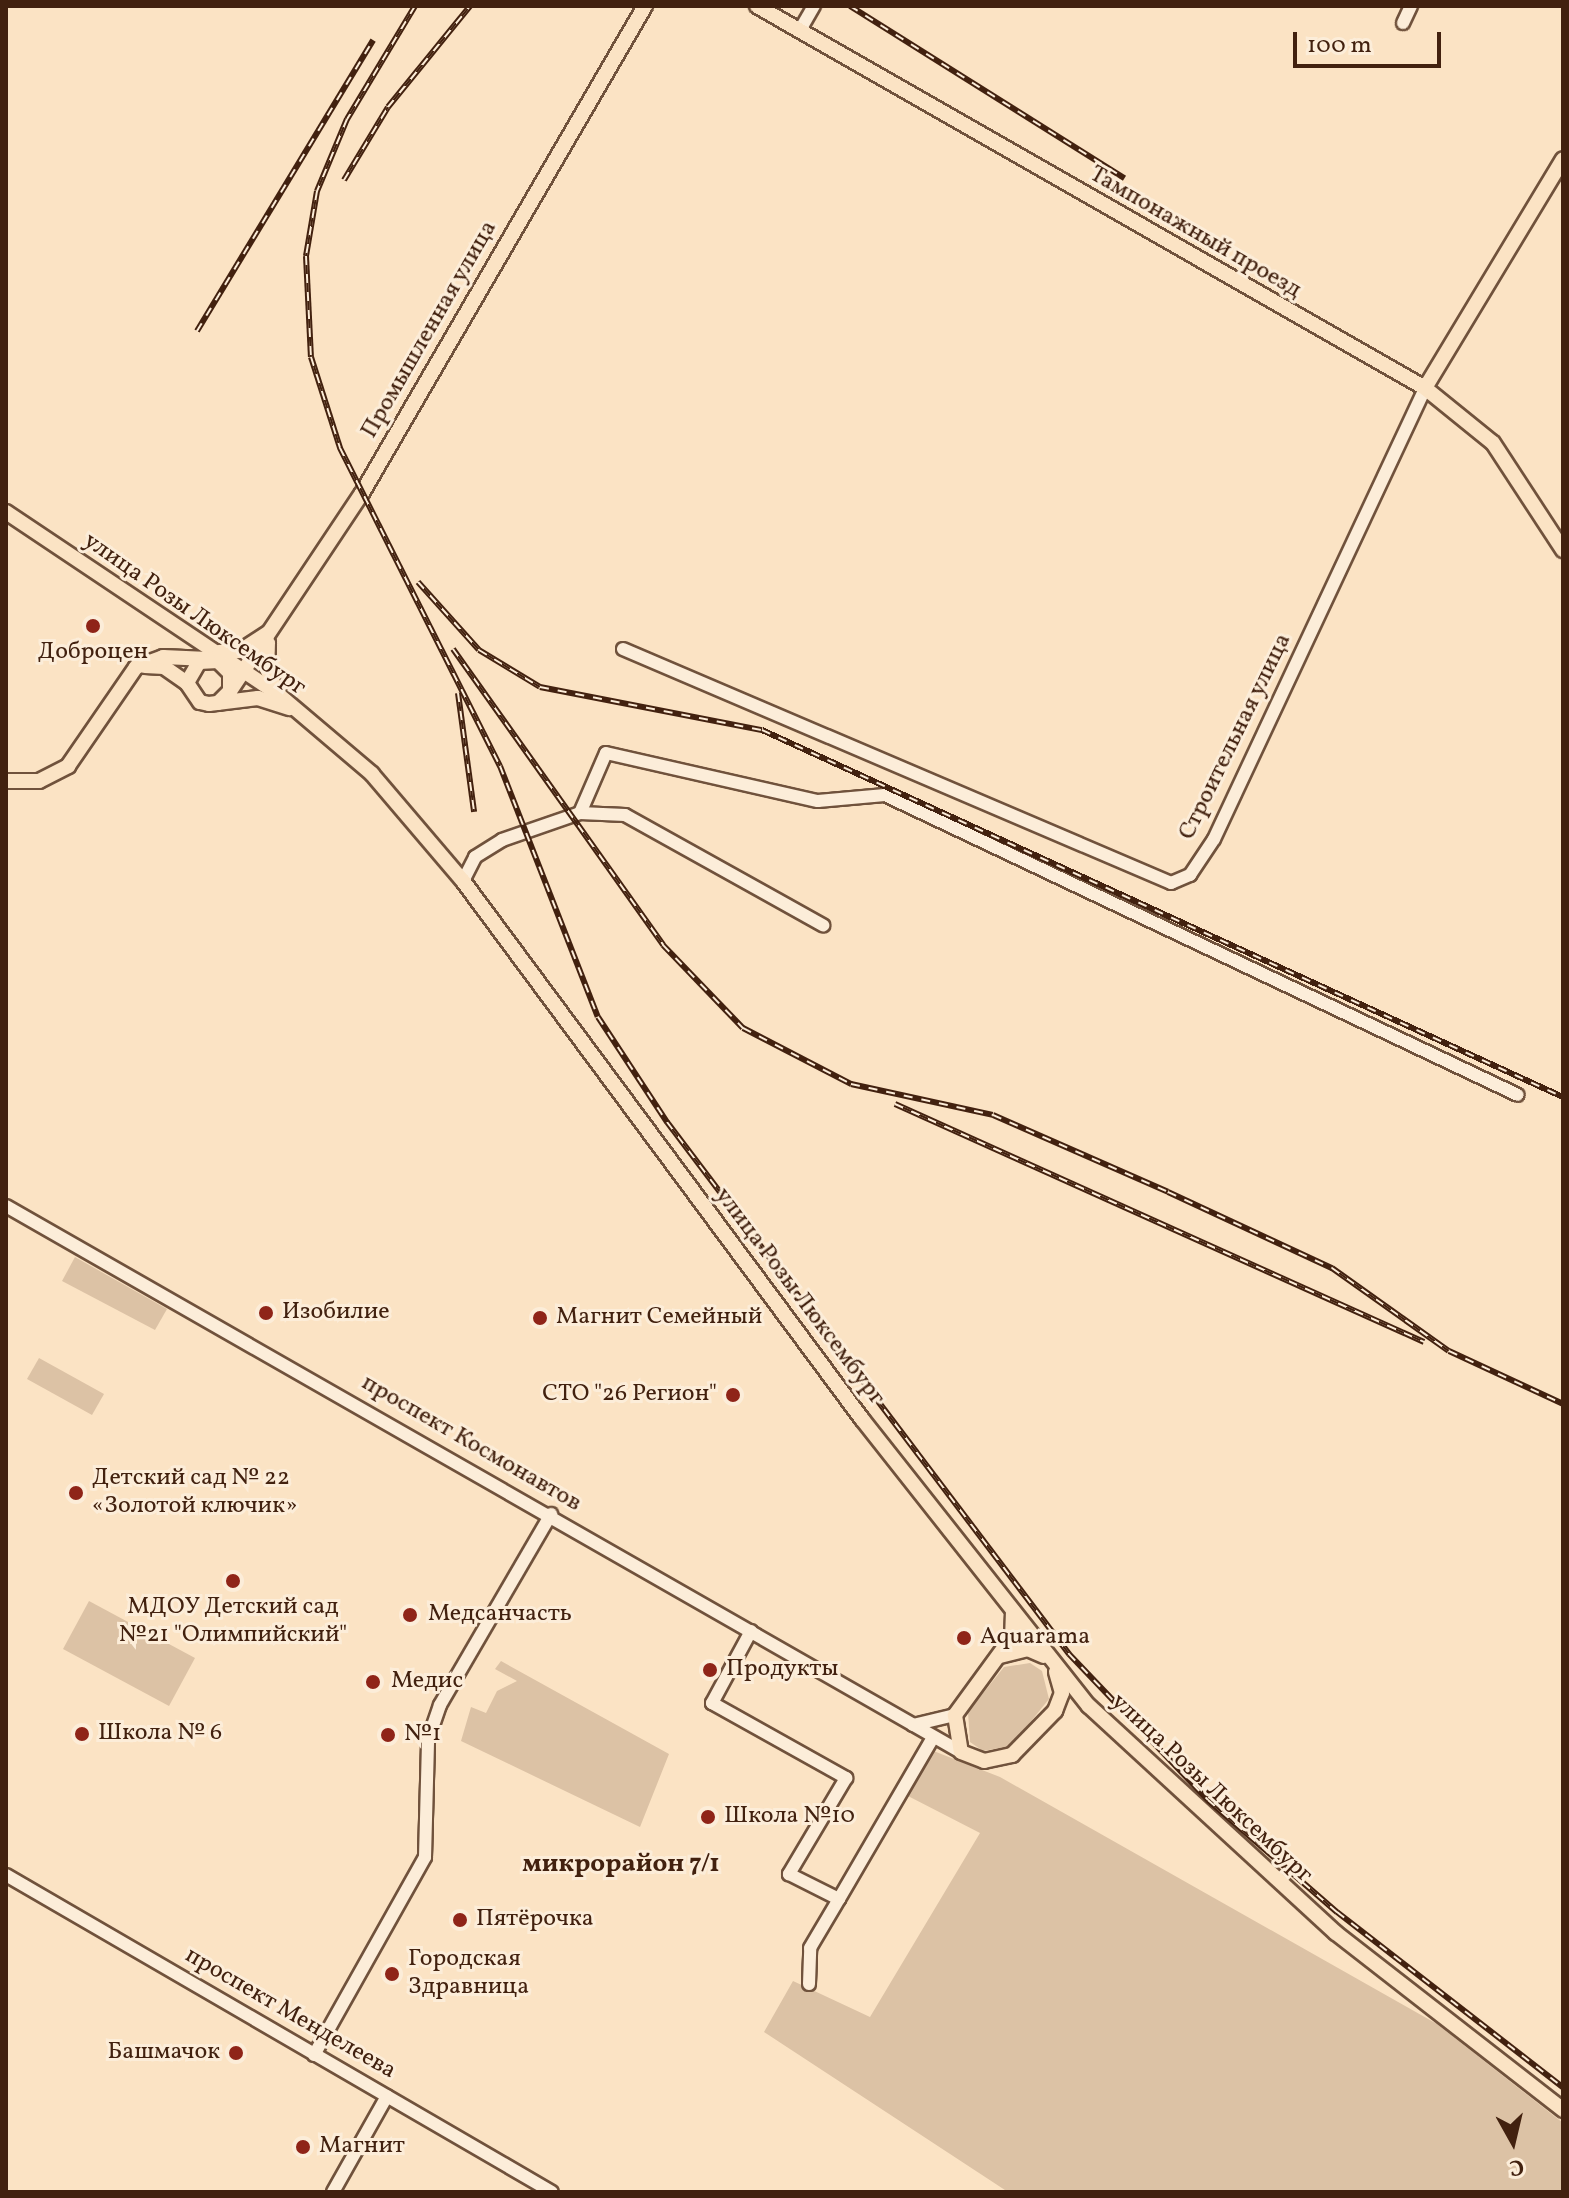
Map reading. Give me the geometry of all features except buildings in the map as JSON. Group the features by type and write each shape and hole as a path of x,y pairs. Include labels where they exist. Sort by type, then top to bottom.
{"main road":[{"name":"Промышленная улица","path":"223,698 248,673 362,493 645,6"},
{"name":"Тампонажный проезд","path":"757,6 1425,388 1493,443 1563,550"},
{"name":"Строительная улица","path":"1425,388 1563,159"},
{"name":"улица Розы Люксембург","path":"6,512 213,656 248,673 279,695 372,774 463,881 1013,1611 1089,1706 1336,1933 1563,2110"},
{"path":"159,616 185,657 187,681 197,701 258,698 296,712"},
{"path":"6,781 39,781 68,766 136,667 185,657 240,651 270,634"},
{"path":"270,634 267,669 279,695"},
{"path":"213,656 227,667 223,698"},
{"path":"187,681 213,656"},
{"path":"136,667 159,666 187,681"},
{"path":"1000,1656 1028,1649 1053,1662 1062,1693 1055,1711 1005,1759 984,1761 961,1752 955,1715 1012,1637 1013,1611"},
{"path":"1055,1711 1089,1706"}],"street":[{"path":"800,30 814,6"},
{"path":"1403,23 1411,6"},
{"name":"Строительная улица","path":"623,649 1171,883 1190,875 1214,839 1425,388"},
{"path":"580,813 606,753 818,801 885,795 1518,1095"},
{"path":"463,881 475,857 502,840 580,813 625,815 823,925"},
{"name":"проспект Космонавтов","path":"6,1206 551,1514 932,1739 961,1752"},
{"path":"314,2055 425,1857 428,1740 440,1705 551,1514"},
{"path":"751,1631 712,1703 846,1778 789,1874 839,1899"},
{"path":"912,1725 955,1715"},
{"path":"809,1984 810,1948 932,1739"},
{"name":"проспект Менделеева","path":"6,1875 552,2192"},
{"path":"333,2192 387,2096"}],"shaded area":[{"path":"75,1257 167,1309 155,1330 62,1281"},
{"path":"39,1358 104,1394 92,1415 27,1379"},
{"path":"89,1601 195,1658 169,1706 63,1649"},
{"path":"501,1661 669,1754 640,1827 461,1741 471,1707 486,1713 497,1691 517,1681 495,1669"},
{"path":"1030,1663 1042,1671 1049,1699 1011,1746 983,1751 970,1742 968,1712 1004,1667"},
{"path":"931,1750 1000,1777 1437,2024 1563,2123 1563,2192 1008,2192 764,2032 793,1981 870,2017 980,1833 908,1796"}],"railway":[{"path":"415,6 347,119 317,191 306,256 311,357 340,448 500,766 598,1017 667,1122 1069,1654 1208,1800 1337,1912 1563,2087"},
{"path":"344,180 388,107 470,6"},
{"path":"850,6 1124,178"},
{"path":"197,331 373,40"},
{"path":"418,582 479,650 540,687 762,730 1563,1097"},
{"path":"453,649 663,945 743,1028 851,1084 993,1115 1168,1192 1332,1268 1449,1351 1563,1404"},
{"path":"458,693 474,812"},
{"path":"895,1104 1424,1342"}],"place":[{"name":"Доброцен","path":"93,626"},
{"name":"Изобилие","path":"266,1313"},
{"name":"Магнит Семейный","path":"540,1318"},
{"name":"СТО \"26 Регион\"","path":"733,1395"},
{"name":"Детский сад № 22 «Золотой ключик»","path":"76,1493"},
{"name":"МДОУ Детский сад №21 \"Олимпийский\"","path":"233,1581"},
{"name":"Медсанчасть","path":"410,1615"},
{"name":"Aquarama","path":"964,1638"},
{"name":"Продукты","path":"710,1670"},
{"name":"Медис","path":"373,1682"},
{"name":"Школа № 6","path":"82,1734"},
{"name":"№1","path":"388,1735"},
{"name":"Школа №10","path":"708,1817"},
{"name":"Пятёрочка","path":"460,1920"},
{"name":"Городская Здравница","path":"392,1974"},
{"name":"Башмачок","path":"236,2053"},
{"name":"Магнит","path":"303,2147"}],"district":[{"name":"микрорайон 7/1","path":"621,1865"}]}
